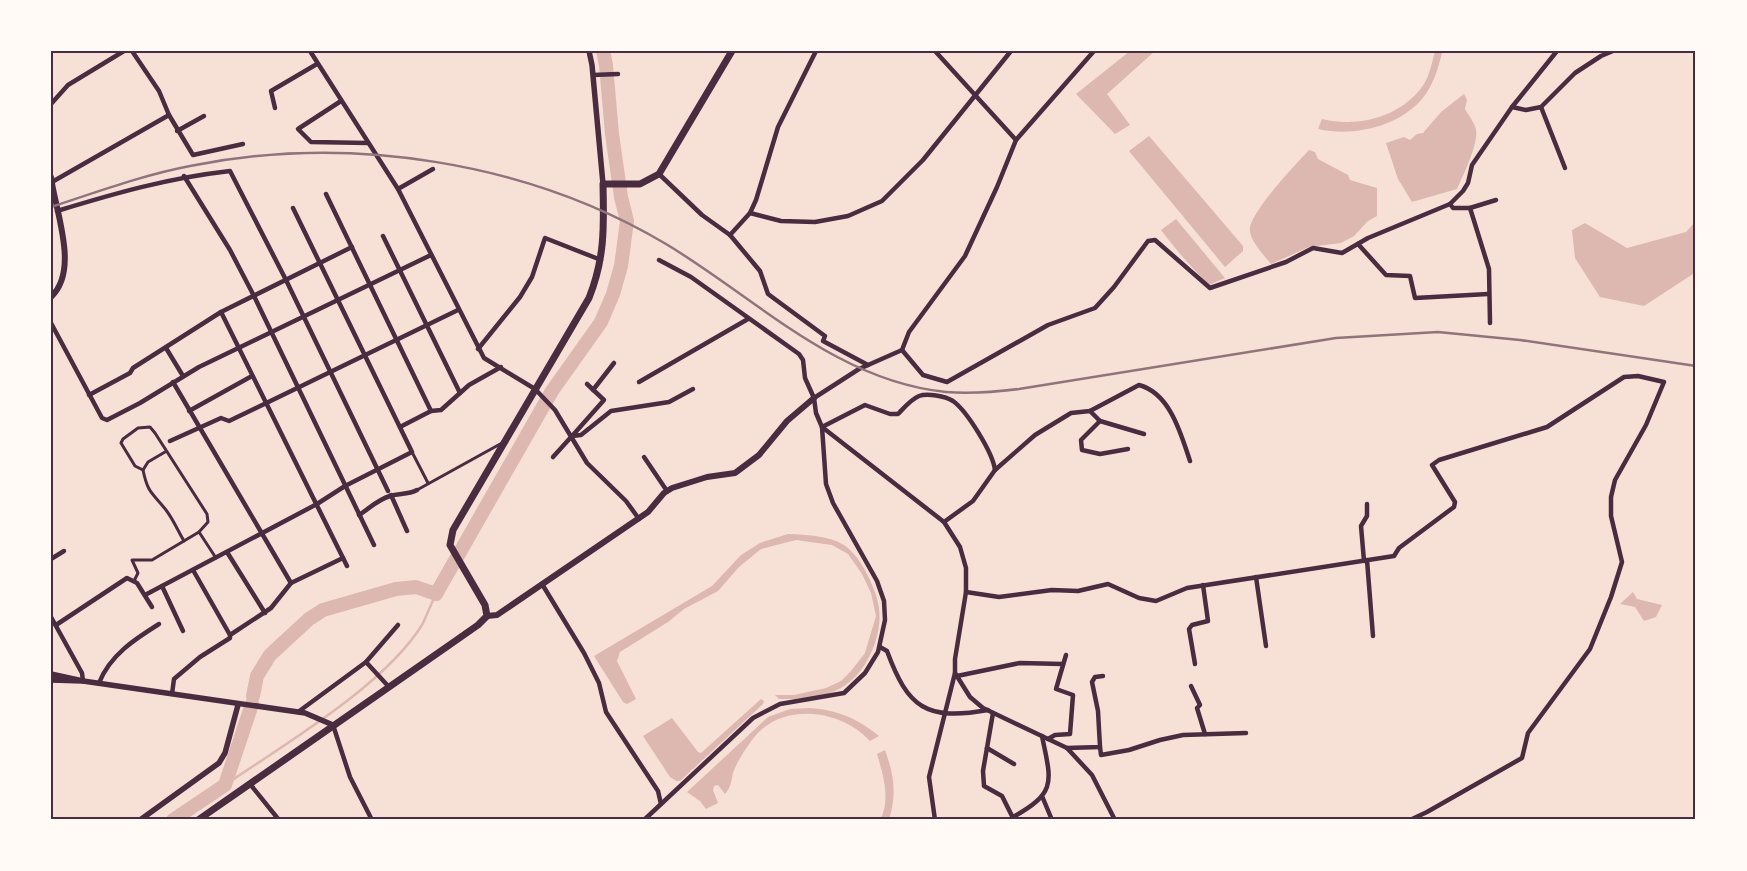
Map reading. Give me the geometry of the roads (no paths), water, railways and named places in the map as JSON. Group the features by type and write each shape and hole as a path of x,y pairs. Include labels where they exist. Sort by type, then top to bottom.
{"main road":[{"path":"487,616 485,605 450,546 453,530 537,390 589,298 604,246 606,183 640,184 659,174 732,51"},
{"path":"51,177 66,260 60,285 51,297"},
{"path":"198,820 332,724 478,625 487,616 497,615 648,512 668,491 707,477 735,473 759,455 786,422 814,398"}],"street":[{"path":"51,104 68,85 124,51"},
{"path":"132,51 158,91 177,131 193,155 243,144"},
{"path":"310,51 398,190 484,358 537,390 555,410 587,463 626,501 639,518"},
{"path":"589,51 606,183"},
{"path":"730,235 750,213 756,200 778,127 816,51"},
{"path":"935,51 1016,140"},
{"path":"750,213 781,221 815,222 848,216 882,201 923,160 1011,51"},
{"path":"814,398 868,365 902,350 908,332 966,256 1016,140 1094,51"},
{"path":"902,350 923,375 947,382 1048,325 1095,308 1114,287 1148,242 1154,240 1210,288 1286,262 1313,248 1342,253 1358,244 1450,204 1463,191 1468,183 1472,166 1512,107 1557,51"},
{"path":"1512,107 1526,110 1541,107 1575,73 1600,54 1613,51"},
{"path":"275,108 271,91 317,64"},
{"path":"593,75 618,74"},
{"path":"341,101 298,129 311,142 368,143"},
{"path":"1541,107 1566,168"},
{"path":"52,182 169,115"},
{"path":"177,131 204,116"},
{"path":"398,190 433,168"},
{"path":"58,212 184,176 230,171 286,280 390,493 406,530"},
{"path":"659,174 702,215 730,235 760,271 768,294 825,336 822,341 868,365"},
{"path":"184,176 230,250 254,296 374,545"},
{"path":"326,194 432,411"},
{"path":"1450,204 1454,208 1470,208 1496,200"},
{"path":"293,208 428,483"},
{"path":"1470,208 1490,269 1488,294 1490,323"},
{"path":"383,236 460,393"},
{"path":"478,349 524,291 532,277 545,238 601,260"},
{"path":"1358,244 1386,275 1410,276 1415,298 1488,294"},
{"path":"89,395 130,373 133,368 221,312 352,246"},
{"path":"51,323 102,418 107,420 140,403 183,376 431,255"},
{"path":"644,820 754,718 780,704 844,693 865,673 880,647 885,620 884,600 877,582 833,503 826,484 822,427 816,413 814,398 805,378 803,360 800,354 691,277 659,260"},
{"path":"163,444 220,418 229,421 458,310"},
{"path":"221,312 347,566"},
{"path":"639,382 748,319"},
{"path":"166,348 183,376"},
{"path":"593,390 614,363"},
{"path":"400,427 432,411 441,410 469,385 501,367"},
{"path":"189,411 252,376"},
{"path":"966,592 999,597 1052,590 1078,591 1108,584 1138,598 1156,601 1187,588 1394,556 1399,548 1454,507 1455,502 1432,465 1439,460 1547,427 1624,377 1638,376 1664,382 1646,425 1615,480 1610,497 1611,516 1622,562 1590,648 1528,733 1522,758 1410,820"},
{"path":"173,382 260,534 291,583"},
{"path":"553,457 604,400 587,384"},
{"path":"944,522 973,501 995,470 1035,435 1070,413 1090,411 1139,385 1145,387 1164,404 1178,425 1190,461"},
{"path":"572,436 580,434 611,411 669,402 693,389"},
{"path":"822,427 852,414 859,406 865,405 890,414 898,414 917,397 924,395 943,398 953,401 973,425 994,459 995,470"},
{"path":"1090,411 1100,421 1144,434"},
{"path":"1100,421 1081,440 1082,450 1100,454 1128,449"},
{"path":"134,582 138,573 132,560 152,560 184,541 199,532 208,522 207,514 178,466 165,452 163,444 150,427 138,428 123,440 122,444 135,466 143,470 151,496 167,512 184,541"},
{"path":"822,427 944,522 960,547 966,568 966,592 955,660 956,674 929,777 935,820"},
{"path":"359,515 390,493 410,494 507,440"},
{"path":"143,470 148,462 165,452"},
{"path":"145,596 412,452"},
{"path":"644,457 668,491"},
{"path":"1366,504 1367,516 1361,526 1373,636"},
{"path":"199,532 216,558"},
{"path":"51,559 64,552"},
{"path":"227,552 265,613"},
{"path":"172,694 174,679 200,657 230,638 230,635 265,613 291,583 343,558"},
{"path":"193,570 230,635"},
{"path":"56,625 127,578 134,582 152,607"},
{"path":"1256,578 1266,646"},
{"path":"542,584 584,653 599,683 606,712 658,791 661,804"},
{"path":"1194,664 1189,629 1192,625 1208,621 1203,585"},
{"path":"162,586 183,631"},
{"path":"51,617 82,673 83,681"},
{"path":"99,683 110,663 132,641 159,624"},
{"path":"302,713 366,662 398,625"},
{"path":"880,647 888,651 904,689 916,703 934,712 990,712"},
{"path":"1048,739 1055,735 1070,734 1073,694 1056,689 1066,655"},
{"path":"366,662 389,686"},
{"path":"956,674 1020,663 1063,664"},
{"path":"51,674 83,681 302,713 332,724 350,777 372,820"},
{"path":"956,674 970,697 990,712 1067,748 1092,775 1115,820"},
{"path":"1103,676 1095,677 1092,682 1098,711 1101,755 1130,750 1160,740 1205,734 1246,733"},
{"path":"51,680 83,681"},
{"path":"1192,686 1200,705 1197,708 1205,734"},
{"path":"140,820 219,763 225,753 238,704"},
{"path":"990,712 983,771 984,786 1002,796 1014,818 1042,796 1050,782 1042,736"},
{"path":"1067,748 1100,747"},
{"path":"987,748 1014,764"},
{"path":"250,784 279,820"},
{"path":"1042,796 1052,820"}],"waterway":[{"path":"253,696 257,676 270,655 309,619 323,610 396,589 416,587 436,594 552,391 601,322 613,294 621,266 627,221 621,197 612,134 603,51"},
{"path":"225,785 332,712 384,670 405,648 422,625 436,594"},
{"path":"173,820 225,785 252,704"}],"railway":[{"path":"51,207 155,174 190,166 250,157 311,153 373,155 435,162 496,174 555,192 612,216 666,244 798,334 833,355 868,372 906,385 946,392 965,393 1019,389 1336,338 1438,332 1520,340 1696,366"}]}
